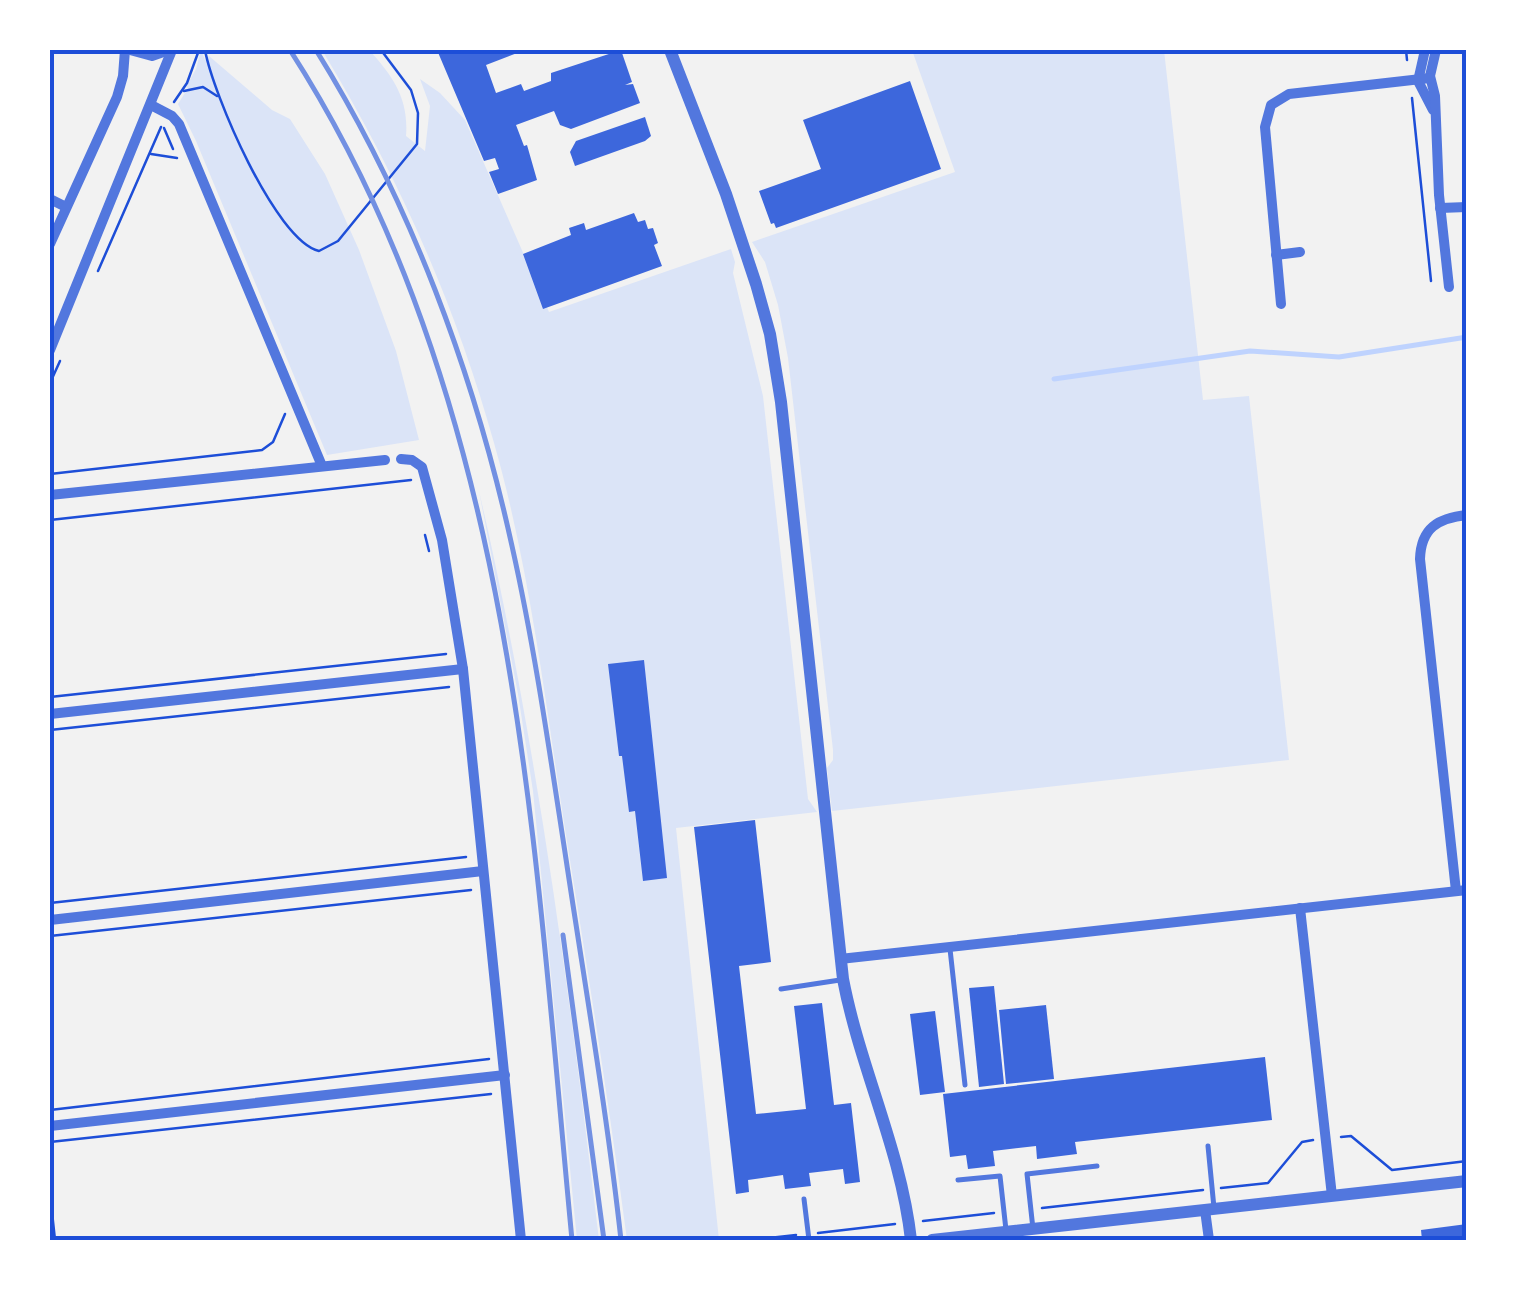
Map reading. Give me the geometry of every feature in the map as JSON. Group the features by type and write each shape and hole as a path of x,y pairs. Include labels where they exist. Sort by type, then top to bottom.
{"street":[{"path":"50,244 117,97 127,50 152,56 170,50"},
{"path":"50,350 170,50"},
{"path":"670,50 726,194 770,334 782,402 842,979 856,1038 903,1186 911,1240"},
{"path":"1419,80 1425,50"},
{"path":"1419,80 1436,50"},
{"path":"1281,304 1265,122 1271,105 1290,94 1419,80 1436,96 1440,208 1449,287"},
{"path":"151,105 168,113 181,128 322,466"},
{"path":"50,199 66,207"},
{"path":"1440,208 1467,207"},
{"path":"1276,254 1300,252"},
{"path":"401,459 412,460 422,468 442,540 463,669 477,871 505,1075 521,1240"},
{"path":"50,496 386,460"},
{"path":"840,959 1462,891 1420,559 1427,530 1440,520 1467,515"},
{"path":"50,714 463,669"},
{"path":"50,920 477,871"},
{"path":"1300,908 1332,1196"},
{"path":"50,1126 505,1075"},
{"path":"932,1240 1467,1180"},
{"path":"1209,1240 1210,1209"}],"lane":[{"path":"950,947 965,1085"},
{"path":"781,989 842,979"},
{"path":"1208,1146 1210,1209"},
{"path":"1033,1229 1027,1174 1098,1166"},
{"path":"958,1180 1000,1176 1006,1232"},
{"path":"804,1199 808,1237"}],"path":[{"path":"168,113 202,50"},
{"path":"202,50 220,102 274,209 301,242 319,251 338,241 416,144 415,102 404,78 381,50"},
{"path":"1406,50 1419,80 1431,281"},
{"path":"181,92 203,87 220,102"},
{"path":"96,278 148,154 162,124 178,160 161,153 148,154"},
{"path":"50,384 65,348"},
{"path":"50,474 262,450 273,442 285,412"},
{"path":"50,520 413,480 401,459"},
{"path":"424,528 430,561"},
{"path":"50,697 448,654 450,687 50,730"},
{"path":"50,903 469,856 477,871 472,890 50,936"},
{"path":"50,1110 489,1059 491,1076 492,1094 50,1142"},
{"path":"1030,1209 1268,1183 1302,1142 1351,1136 1392,1170 1467,1162"},
{"path":"50,1194 55,1240"},
{"path":"751,1240 808,1237 1004,1212"}],"shaded area":[{"path":"201,50 205,60 209,56 272,110 290,119 325,174 359,250 396,351 419,440 327,455 178,104"},
{"path":"322,50 369,50 398,89 405,111 406,136 425,151 430,106 420,79 440,93 465,120 549,312 731,249 733,273 763,396 808,799 817,812 676,828 719,1240 627,1240 536,635 507,490 461,340 422,240 375,144"},
{"path":"912,50 1164,50 1203,400 1249,396 1289,760 832,811 827,768 833,760 833,750 788,358 765,262 752,242 955,172"},
{"path":"479,491 534,770 599,1240 577,1240 533,791"}],"building":[{"path":"437,50 525,50 486,65 496,93 521,84 524,91 551,81 551,73 621,50 632,82 625,85 633,84 640,103 571,129 560,125 554,111 516,125 524,146 527,145 537,180 498,194 489,172 499,169 495,158 484,161"},
{"path":"910,81 941,169 776,228 771,224 759,191 821,169 803,120"},
{"path":"645,117 651,136 645,141 575,166 570,152 576,141"},
{"path":"634,213 638,222 645,220 648,229 653,228 662,266 543,309 523,254 571,235 569,228 584,223 586,230"},
{"path":"644,660 667,878 643,881 635,811 629,812 619,756 608,664"},
{"path":"755,820 771,962 739,966 756,1114 806,1109 794,1006 822,1003 834,1105 851,1103 860,1182 845,1184 843,1169 809,1173 811,1186 785,1189 783,1175 748,1180 749,1192 736,1194 694,827"},
{"path":"994,986 1004,1084 979,1087 969,988"},
{"path":"1046,1005 1054,1079 1006,1084 999,1010"},
{"path":"935,1011 945,1092 920,1095 910,1014"},
{"path":"1265,1057 1272,1120 1075,1142 1077,1154 1037,1159 1036,1146 993,1151 995,1166 968,1169 966,1155 950,1157 943,1094"},
{"path":"1467,1224 1467,1240 1422,1240 1421,1230"}],"waterway":[{"path":"1054,379 1250,351 1339,357 1467,337"}],"railway":[{"path":"290,50 366,186 424,328 469,475 502,626 525,779 572,1240"},
{"path":"316,50 381,167 409,228 458,353 497,481 542,702 621,1240"},
{"path":"563,935 604,1240"}]}
